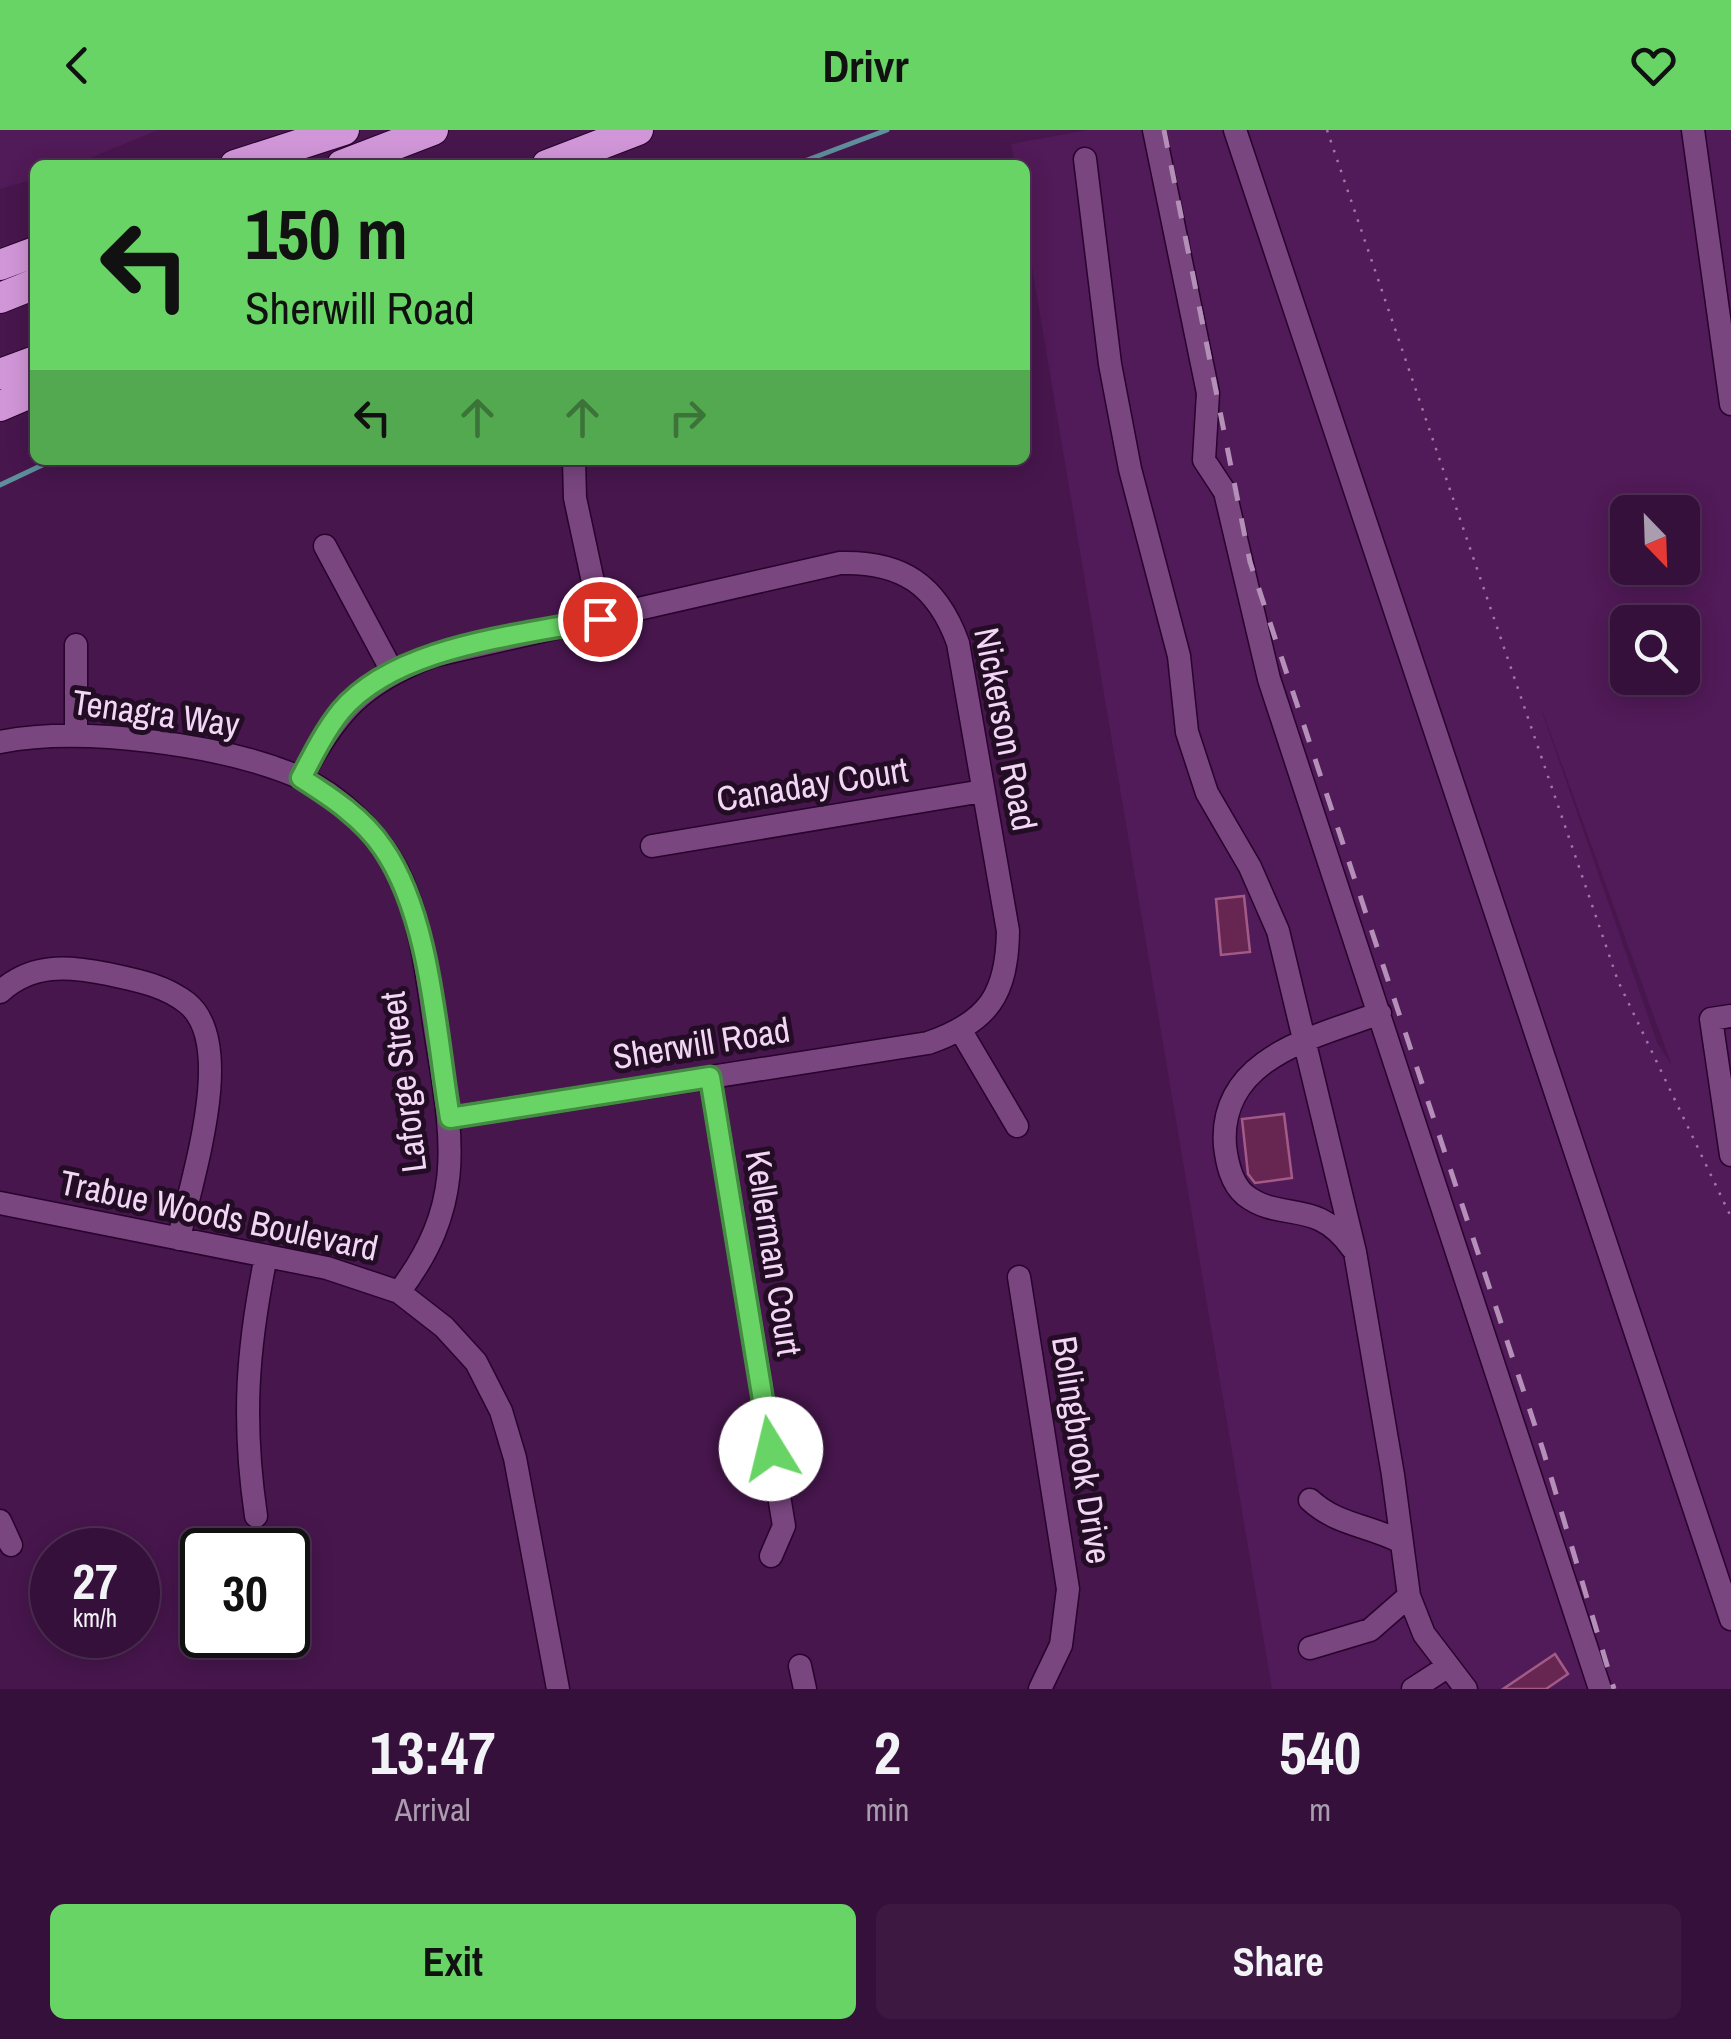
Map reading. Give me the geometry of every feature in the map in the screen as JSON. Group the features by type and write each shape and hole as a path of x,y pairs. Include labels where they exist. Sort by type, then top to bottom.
{"highway":[{"path":"252,160 344,130"},
{"path":"355,160 432,130"},
{"path":"560,160 638,130"},
{"path":"585,160 638,130"},
{"path":"268,160 302,145"},
{"path":"0,248 30,237"},
{"path":"0,265 30,254"},
{"path":"0,298 30,286"},
{"path":"0,374 30,363"},
{"path":"0,406 30,393"}],"street":[{"path":"1154,130 1208,393 1204,460 1225,492 1269,679 1600,1689"},
{"path":"1236,130 1731,1619"},
{"path":"1692,130 1731,404"},
{"path":"1086,159 1110,364 1130,469 1178,656 1187,732 1207,792 1268,903 1288,967 1355,1252 1393,1474 1408,1596 1424,1634 1466,1689"},
{"path":"574,465 575,498 600,619"},
{"path":"325,546 392,671"},
{"name":"Nickerson Road","path":"301,778 341,712 392,671 432,656 840,563 892,566 936,596 958,643 1008,931 1008,970 991,1006 962,1032"},
{"path":"76,645 76,733"},
{"name":"Tenagra Way","path":"0,742 76,733 252,762 301,778"},
{"name":"Laforge Street","path":"301,778 361,822 398,872 420,943 453,1157 443,1214 419,1265 399,1292"},
{"name":"Canaday Court","path":"652,846 983,792"},
{"path":"0,992 16,978 41,968 104,973 158,986 190,1005 209,1035 212,1072 179,1239"},
{"path":"1355,1252 1340,1232 1324,1220 1249,1197 1230,1170 1225,1132 1241,1086 1274,1052 1380,1013"},
{"path":"1731,1016 1710,1019 1731,1155"},
{"path":"962,1032 1018,1126"},
{"name":"Sherwill Road","path":"450,1118 928,1043 962,1032"},
{"name":"Kellerman Court","path":"710,1077 784,1526 771,1556"},
{"name":"Trabue Woods Boulevard","path":"0,1203 327,1268 399,1292 444,1327 476,1362 501,1411 516,1458 558,1689"},
{"path":"256,1516 246,1450 248,1345 266,1256"},
{"name":"Bolingbrook Drive","path":"1019,1276 1068,1589 1061,1644 1040,1689"},
{"path":"1310,1500 1338,1521 1377,1530 1399,1540"},
{"path":"0,1521 11,1545"},
{"path":"1310,1648 1370,1630 1408,1596"},
{"path":"1413,1689 1447,1667"}],"path":[{"path":"1326,130 1618,981 1731,1217"}],"shaded area":[{"path":"0,130 158,130 85,160 30,160 30,180 0,189"},
{"path":"1088,130 1731,130 1731,1689 1272,1689 1030,256 1030,160 1014,160 1011,144","holes":["1542,712 1672,1066 1657,1042"]}],"building":[{"path":"1244,896 1250,952 1221,955 1216,899"},
{"path":"1284,1114 1292,1178 1255,1183 1248,1174 1242,1119"},
{"path":"1555,1654 1568,1674 1546,1689 1503,1689"}],"waterway":[{"path":"807,160 887,130"},
{"path":"0,485 42,465"}],"railway":[{"path":"1164,130 1250,562 1543,1450 1614,1689"}],"route":[{"path":"600,619 432,656 392,671 366,688 341,712 301,778 332,797 361,822 382,845 398,872 420,943 450,1118 710,1077 771,1449"}]}
